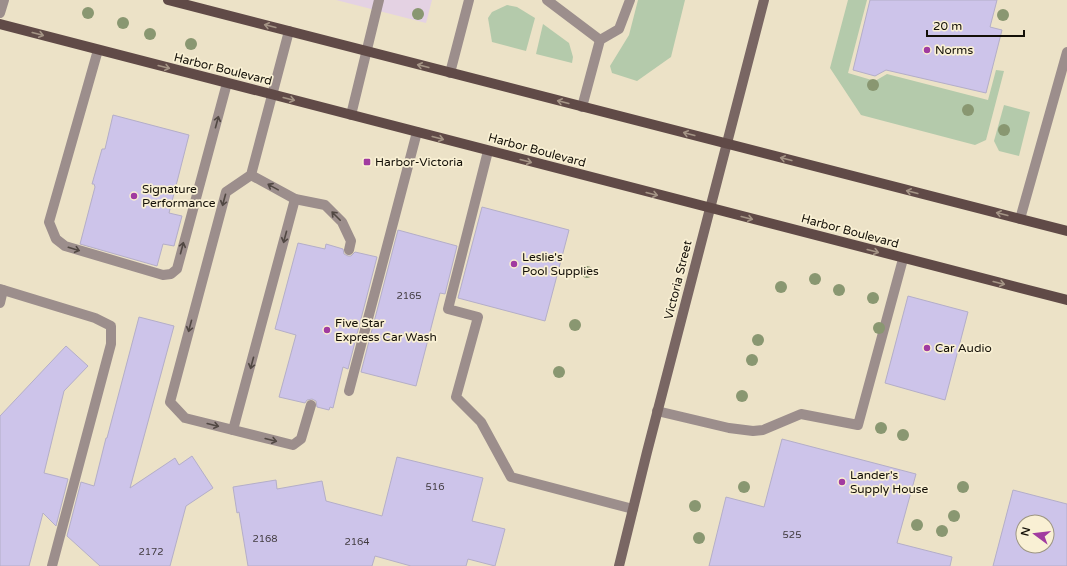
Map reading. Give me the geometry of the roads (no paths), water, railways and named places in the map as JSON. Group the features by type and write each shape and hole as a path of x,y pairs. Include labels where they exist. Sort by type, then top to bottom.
{"main road":[{"path":"172,0 1067,231"},
{"name":"Victoria Street","path":"619,566 764,0"},
{"name":"Harbor Boulevard","path":"0,24 1067,300"}],"lane":[{"path":"0,13 4,0"},
{"path":"351,115 379,0"},
{"path":"450,72 469,0"},
{"path":"547,0 600,40"},
{"path":"582,107 600,40 619,29 630,0"},
{"path":"290,31 251,175 226,192 170,402 185,418 293,445 300,438 311,405"},
{"path":"98,50 49,222 56,239 64,246 163,275 171,274 176,269 227,83"},
{"path":"1020,219 1067,52"},
{"path":"349,391 417,132"},
{"path":"488,151 448,309 478,317 456,397 481,422 512,476 633,510"},
{"path":"251,175 295,199 325,205 342,222 351,241 349,250"},
{"path":"234,430 295,199"},
{"path":"658,411 729,428 753,431 763,430 802,414 858,425 904,258"},
{"path":"0,303 2,289 95,318 111,326 111,344 52,566"}],"place":[{"name":"Norms","path":"927,50"},
{"name":"Harbor-Victoria","path":"367,162"},
{"name":"Signature Performance","path":"134,196"},
{"name":"Leslie's Pool Supplies","path":"514,264"},
{"name":"Five Star Express Car Wash","path":"327,330"},
{"name":"Car Audio","path":"927,348"},
{"name":"Lander's Supply House","path":"842,482"}]}
